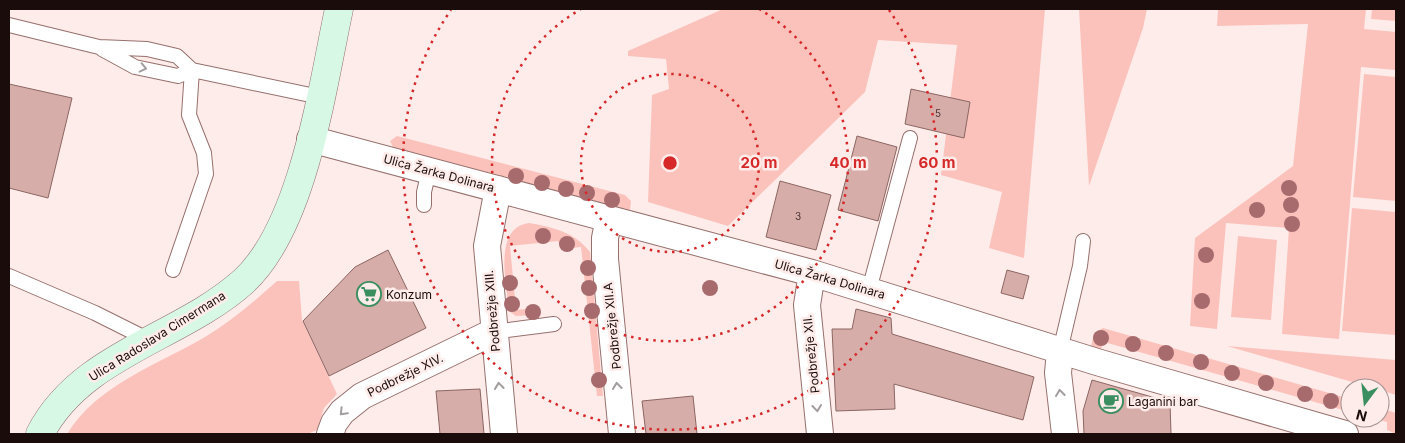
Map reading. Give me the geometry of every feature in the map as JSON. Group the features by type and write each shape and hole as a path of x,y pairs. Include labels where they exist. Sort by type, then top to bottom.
{"street":[{"name":"Ulica Radoslava Cimermana","path":"40,434 51,416 80,384 149,340 204,310 244,281 266,256 283,223 301,177 339,9"},
{"name":"Ulica Žarka Dolinara","path":"310,139 812,273 1060,351 1345,434"},
{"name":"Podbrežje XIII.","path":"498,189 487,246 493,332 504,434"},
{"name":"Podbrežje XII.A","path":"609,218 605,238 605,259 622,434"},
{"name":"Podbrežje XII.","path":"812,273 806,305 820,434"},
{"name":"Podbrežje XIV.","path":"330,434 334,423 342,412 362,396 493,332"},
{"path":"1060,351 1058,373 1065,434"}],"lane":[{"path":"9,25 99,47 146,49 177,56 192,70 320,97"},
{"path":"99,47 135,67 178,76 192,70"},
{"path":"173,270 206,174 204,153 189,115 192,70"},
{"path":"869,290 910,138"},
{"path":"424,205 424,192 429,170"},
{"path":"1060,351 1080,266 1083,241"},
{"path":"9,276 94,313 149,340"},
{"path":"493,332 554,324"}],"shaded area":[{"path":"723,9 1045,9 1024,258 989,248 1002,192 941,175 957,45 878,40 865,92 728,226 648,202 652,95 669,89 666,59 628,56 628,51"},
{"path":"1079,9 1147,9 1143,28 1089,186"},
{"path":"1218,9 1366,9 1364,29 1396,32 1396,70 1361,67 1339,339 1282,334 1289,228 1226,223 1217,329 1190,326 1195,238 1293,166 1308,24 1217,26"},
{"path":"1372,9 1396,9 1396,21 1371,19"},
{"path":"1364,74 1396,77 1396,201 1353,197"},
{"path":"397,136 625,195 631,201 630,210 394,149 390,141"},
{"path":"1352,208 1396,212 1396,335 1342,331"},
{"path":"529,223 546,226 570,235 590,252 603,396 597,396 581,247 561,249 558,241 510,246 516,310 536,308 539,310 535,315 516,316 509,311 504,259 506,246 510,235 517,227"},
{"path":"1238,236 1277,240 1271,320 1231,317"},
{"path":"277,281 299,281 302,320 337,394 324,408 317,430 307,434 67,434 94,402 111,389 215,331"},
{"path":"1103,328 1340,396 1340,409 1104,342 1101,349 1091,347 1094,333"},
{"path":"1227,346 1396,360 1396,395 1390,393 1390,378 1340,379"},
{"path":"1390,411 1396,413 1396,434 1387,430 1387,428 1390,428"}],"building":[{"path":"9,84 72,98 48,198 9,188"},
{"path":"911,89 970,102 964,138 905,124"},
{"path":"857,136 897,147 878,221 838,210"},
{"path":"780,181 831,195 816,250 766,237"},
{"name":"Konzum","path":"388,250 426,328 329,376 303,321 355,267"},
{"path":"1007,270 1029,276 1023,299 1001,293"},
{"path":"856,309 891,318 892,334 1034,377 1023,420 894,384 895,409 836,411 832,329 852,329"},
{"path":"1092,380 1170,402 1171,434 1084,434 1083,411"},
{"path":"480,389 484,434 440,434 436,391"},
{"path":"693,396 697,434 646,434 642,401"}],"place":[{"name":"Konzum","path":"369,294"},
{"name":"Laganini bar","path":"1111,401"}]}
